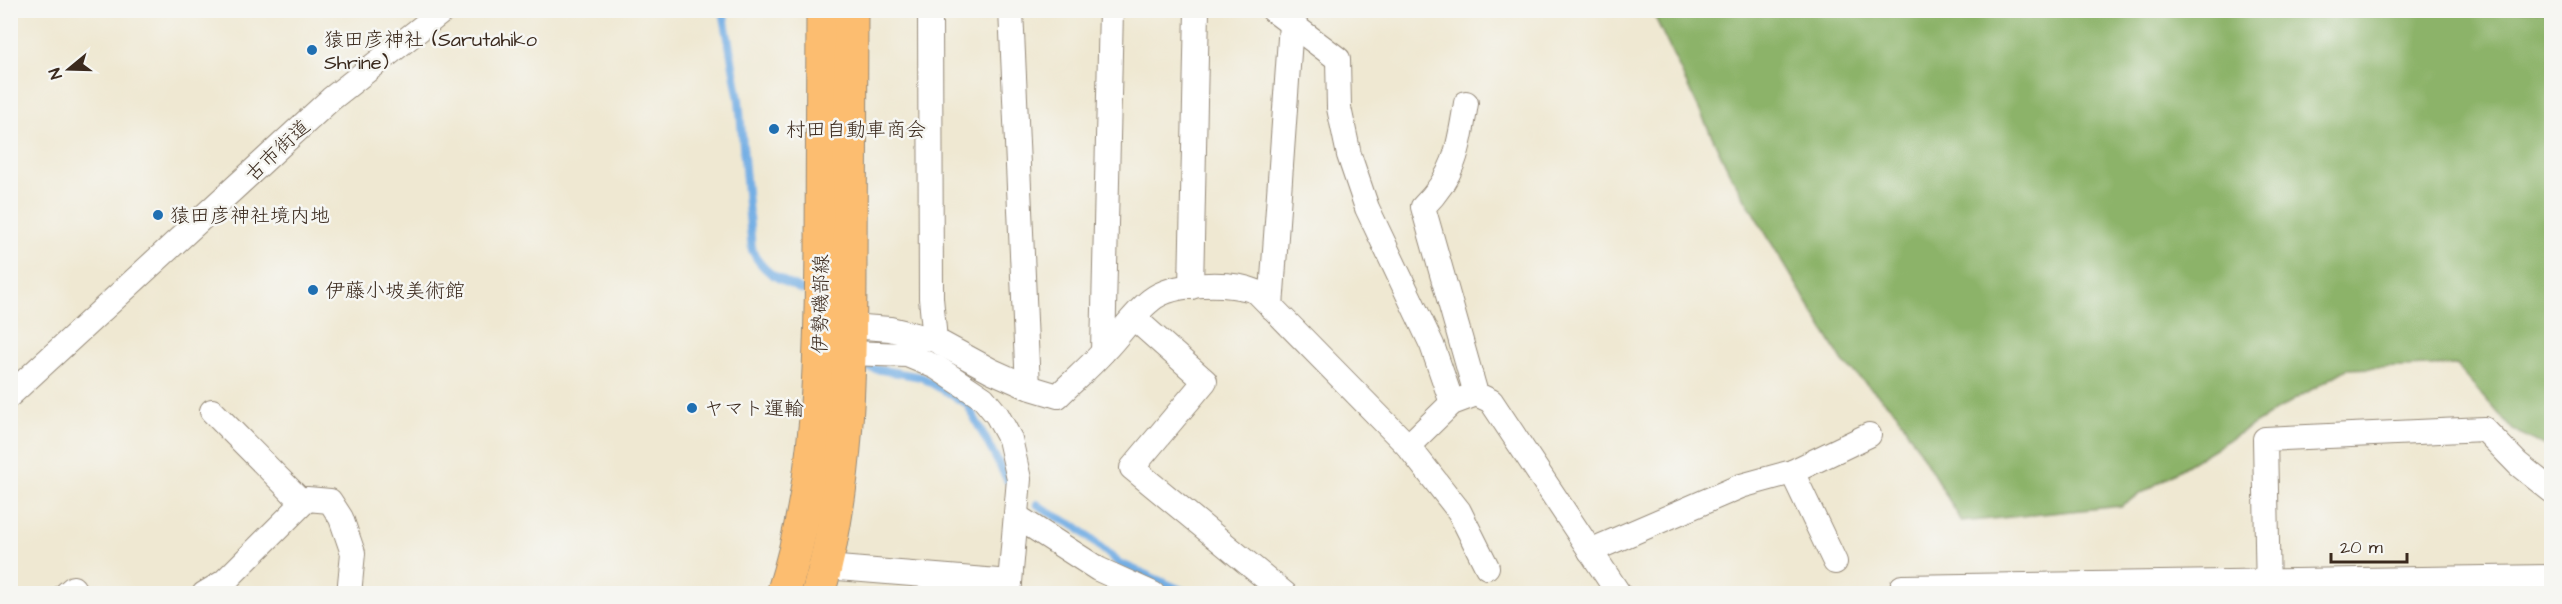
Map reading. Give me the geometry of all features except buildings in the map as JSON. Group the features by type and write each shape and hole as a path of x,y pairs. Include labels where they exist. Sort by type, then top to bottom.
{"main road":[{"name":"伊勢磯部線","path":"783,594 793,562 814,451 821,328 824,10"},
{"name":"伊勢磯部線","path":"822,580 833,529 843,440 850,339 851,10"}],"street":[{"name":"古市街道","path":"10,396 331,99 444,10"},
{"path":"930,10 931,298 935,340"},
{"path":"1011,10 1028,387"},
{"path":"1103,352 1111,10"},
{"path":"1191,287 1197,10"},
{"path":"1271,307 1282,17"},
{"path":"1282,17 1338,59 1339,108 1352,165 1367,208 1432,345 1452,403"},
{"path":"1466,104 1457,158 1438,192 1423,207 1476,394"},
{"path":"850,339 890,329 935,340 992,371 1028,387 1058,396 1152,299 1191,287 1238,285 1257,292 1408,446 1459,511 1487,567"},
{"path":"1134,318 1205,381 1131,468 1286,594"},
{"path":"822,580 1010,588 1019,479 1010,439 997,415 982,398 936,367 850,339"},
{"path":"1408,446 1452,403 1476,394 1491,401 1619,594"},
{"path":"212,411 303,503"},
{"path":"2268,588 2265,439 2484,429 2518,464 2552,491"},
{"path":"1590,551 1741,486 1792,472 1869,435"},
{"path":"1792,472 1835,562"},
{"path":"204,594 224,582 307,499 330,501 341,518 353,553 349,594"},
{"path":"1016,516 1098,569 1153,594"},
{"path":"1901,594 1902,587 2141,589 2546,582"},
{"path":"66,594 73,588 77,594"}],"green space":[{"path":"1652,11 2551,11 2551,449 2513,430 2456,365 2347,369 2121,506 1962,522 1897,413 1843,362 1730,174"}],"waterway":[{"path":"723,10 739,100 752,250 767,270 802,290"},
{"path":"870,368 921,377 967,404 1008,481"},
{"path":"1037,504 1077,527 1119,563 1190,594"}],"place":[{"name":"猿田彦神社 (Sarutahiko Shrine)","path":"312,50"},
{"name":"村田自動車商会","path":"774,129"},
{"name":"猿田彦神社境内地","path":"158,215"},
{"name":"伊藤小坡美術館","path":"313,290"},
{"name":"ヤマト運輸","path":"692,408"}]}
